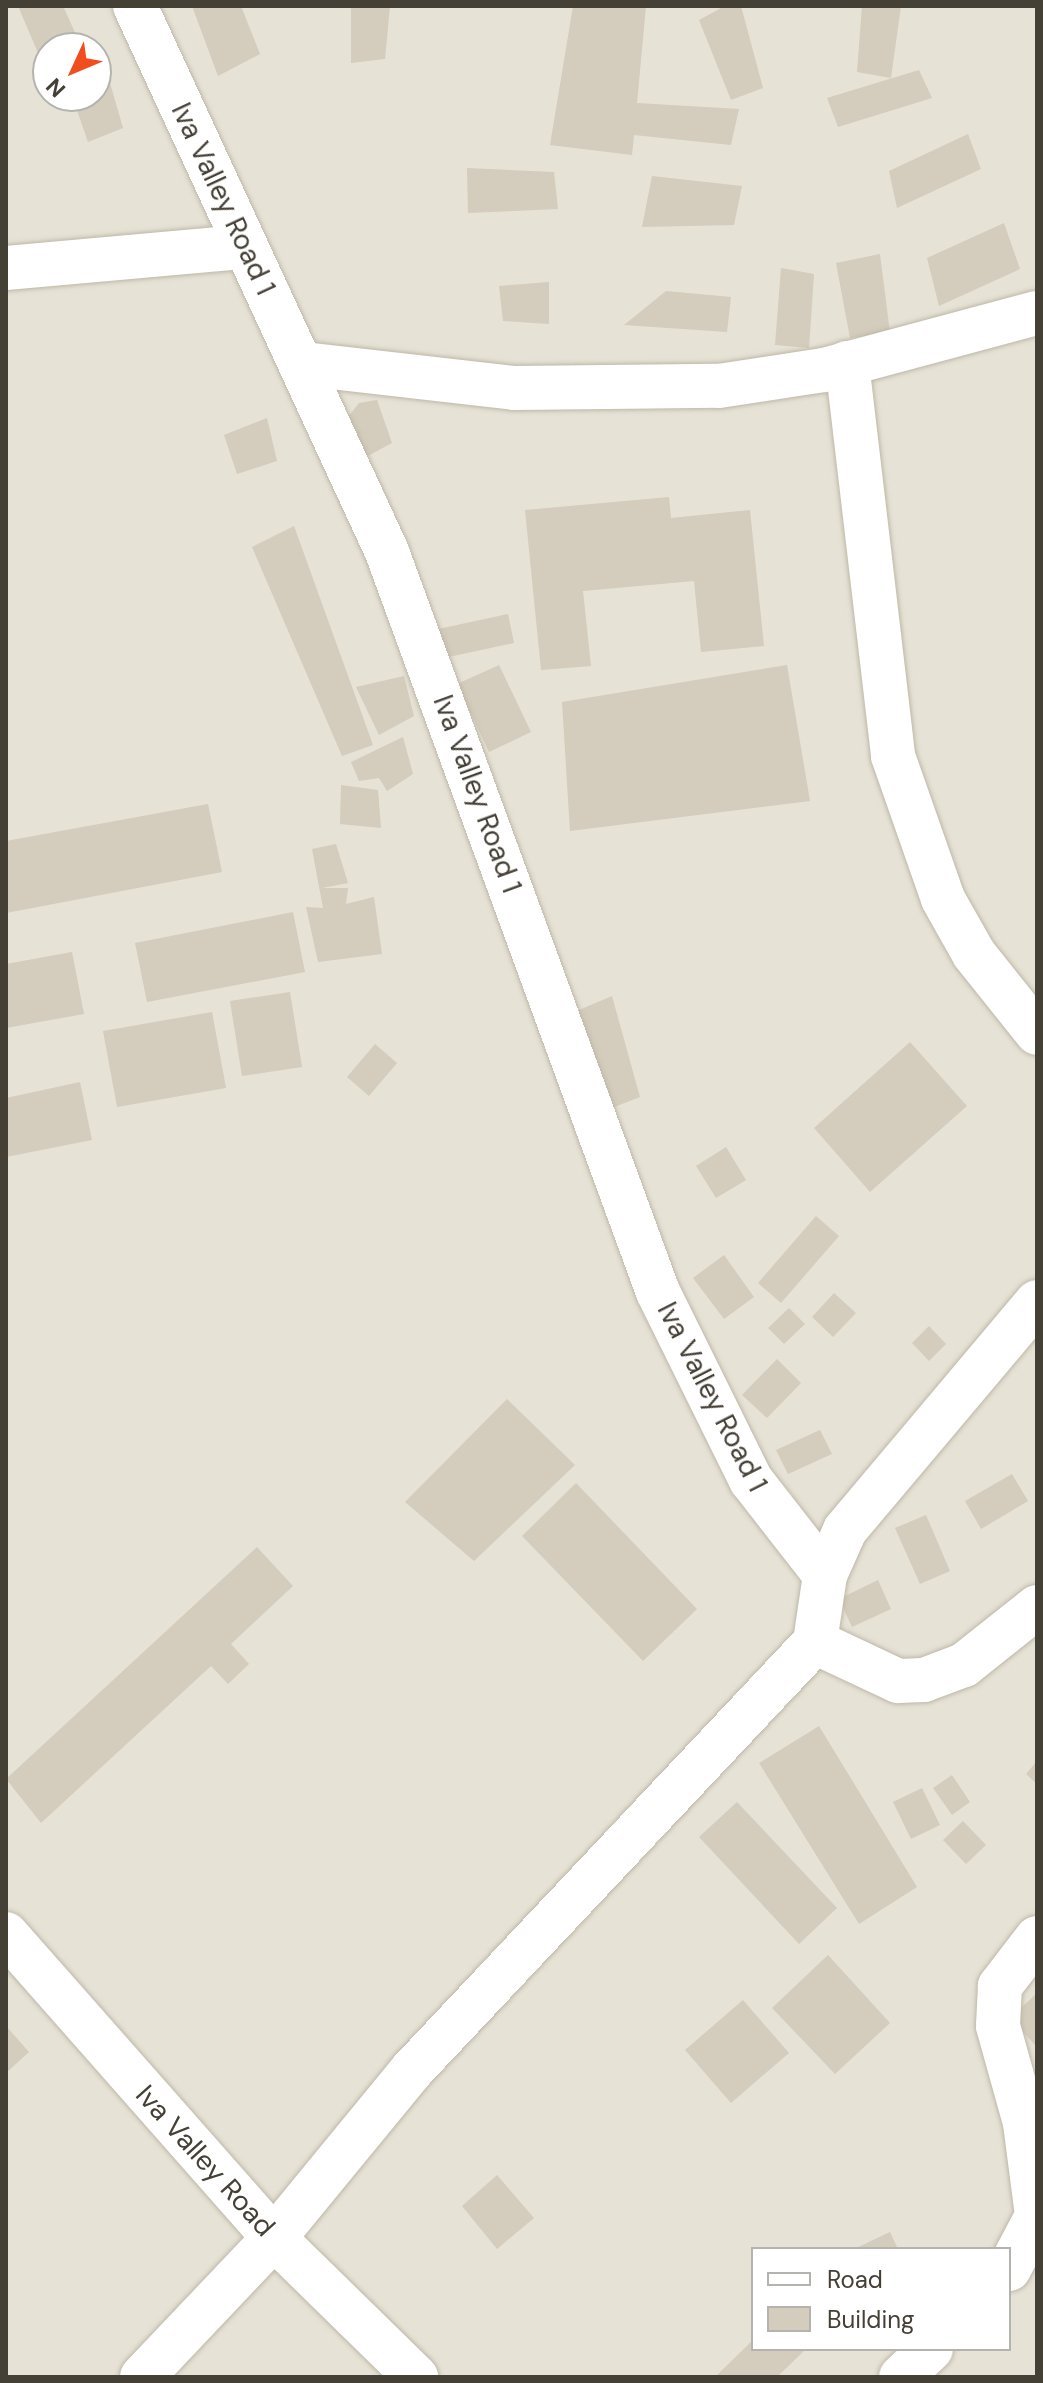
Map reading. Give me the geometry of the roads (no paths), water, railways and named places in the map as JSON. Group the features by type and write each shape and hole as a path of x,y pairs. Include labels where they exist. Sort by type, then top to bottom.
{"street":[{"name":"Iva Valley Road 1","path":"135,6 242,247 304,364 387,552 658,1292 751,1480 825,1575"},
{"path":"6,268 242,247"},
{"path":"304,364 413,382 531,388 719,386 847,363 1037,313"},
{"path":"847,363 893,756 943,899 974,954 1037,1033"},
{"path":"142,2377 274,2238 412,2070 815,1642 825,1575 865,1500 1037,1302"},
{"path":"815,1642 898,1681 924,1680 964,1665 1037,1607"},
{"name":"Iva Valley Road","path":"6,1934 274,2238 416,2377"},
{"path":"1029,2240 1025,2123 998,2026 1000,1986 1037,1938"},
{"path":"901,2377 929,2351"}]}
